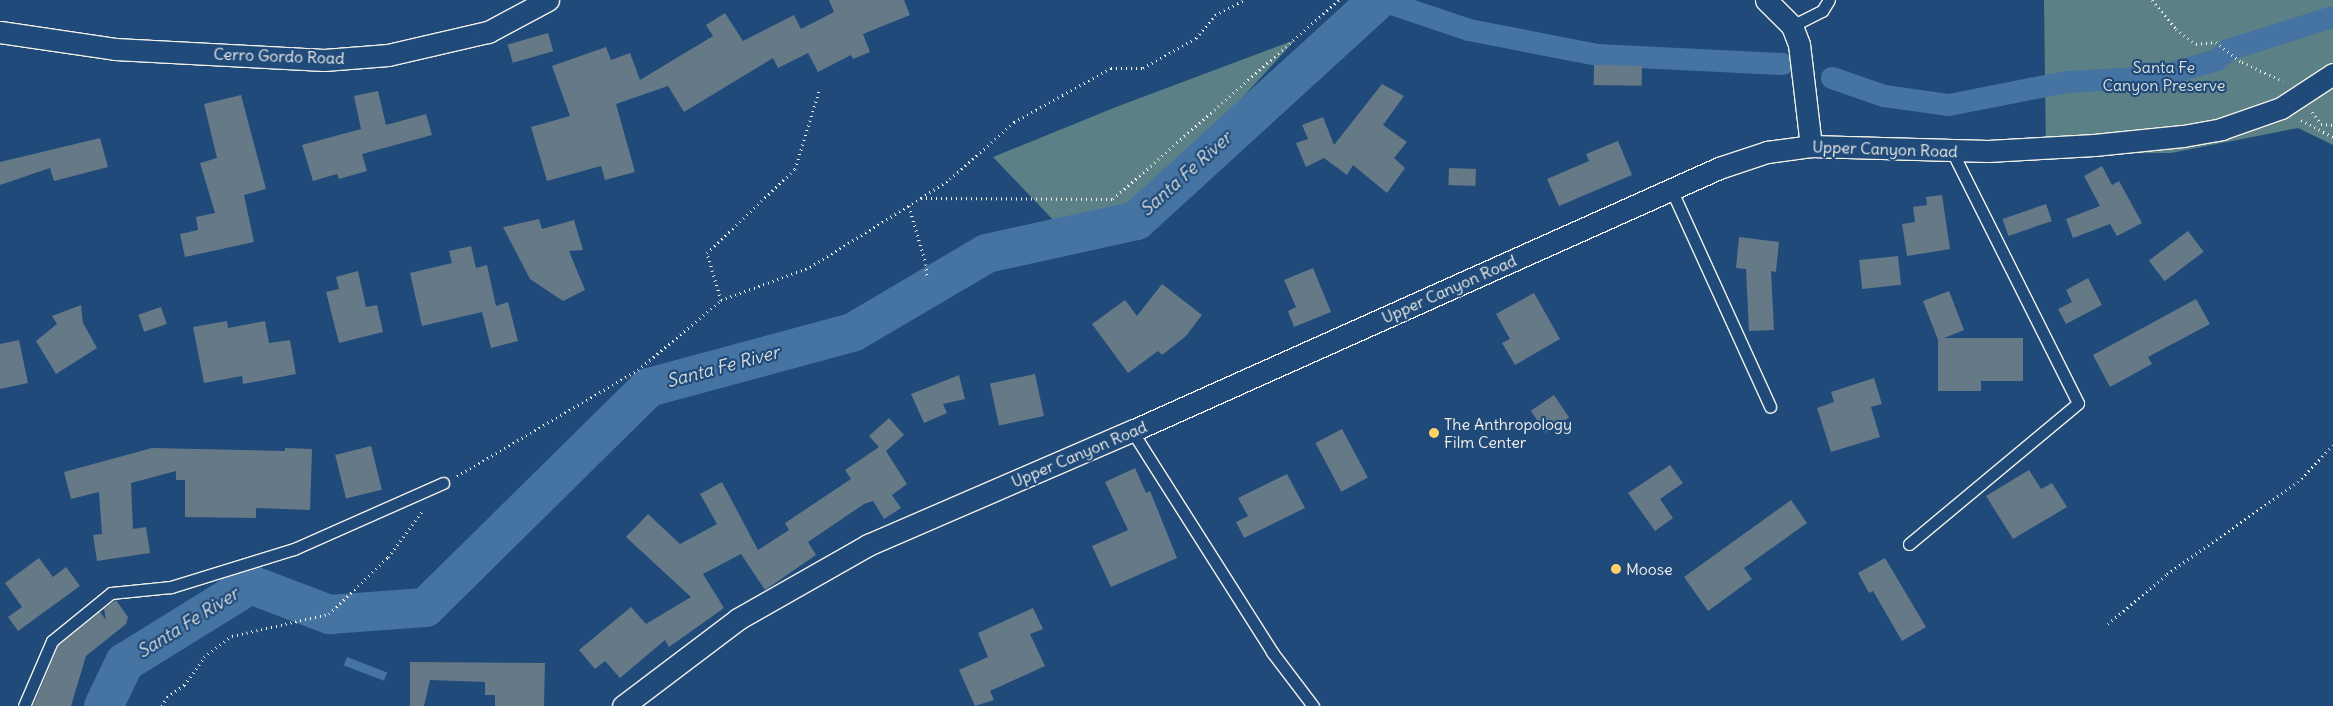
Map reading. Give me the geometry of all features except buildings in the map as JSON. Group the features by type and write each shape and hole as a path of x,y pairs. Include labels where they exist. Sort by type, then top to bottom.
{"street":[{"name":"Cerro Gordo Road","path":"0,32 116,49 324,60 388,55 488,32 548,0"},
{"path":"1766,0 1795,35 1812,146"},
{"name":"Upper Canyon Road","path":"623,706 738,619 868,545 1132,431 1672,189 1745,159 1812,146 1952,151 2094,145 2165,138 2221,129 2282,108 2333,74"}],"lane":[{"path":"1795,35 1822,10 1829,0"},
{"path":"1909,544 2078,403 1952,151"},
{"path":"1672,189 1770,406"},
{"path":"1132,431 1272,652 1313,706"},
{"path":"24,706 52,641 111,593 171,587 294,549 443,484"}],"path":[{"path":"162,706 168,697 184,685 204,657 232,636 329,614 388,557 443,484 638,370 721,300 810,267 950,179 1014,122 1111,68 1143,68 1196,38 1215,15 1244,0"},
{"path":"921,198 1113,199 1338,0"},
{"path":"2152,0 2176,29 2196,44 2216,42 2242,62 2273,79 2291,83 2301,96"},
{"path":"721,300 708,253 795,169 819,91"},
{"path":"2282,108 2333,137"},
{"path":"909,206 926,264 927,277"},
{"path":"2108,624 2167,574 2298,482 2333,446"}],"green space":[{"name":"Santa Fe Canyon Preserve","path":"2044,0 2333,0 2333,145 2298,128 2171,153 2046,154"},
{"path":"1295,40 1201,143 1128,208 1058,225 993,157 1116,107"}],"water":[{"path":"347,657 387,672 384,681 344,665"}],"waterway":[{"name":"Santa Fe River","path":"103,706 124,662 250,584 329,614 425,607 648,387 852,332 986,253 1136,220 1377,0"},
{"path":"1380,0 1469,30 1598,55 1783,64"},
{"path":"1832,78 1884,96 1949,105 2066,82 2159,77 2217,60 2228,50 2333,17"}],"place":[{"name":"The Anthropology Film Center","path":"1434,433"},
{"name":"Moose","path":"1616,569"}]}
